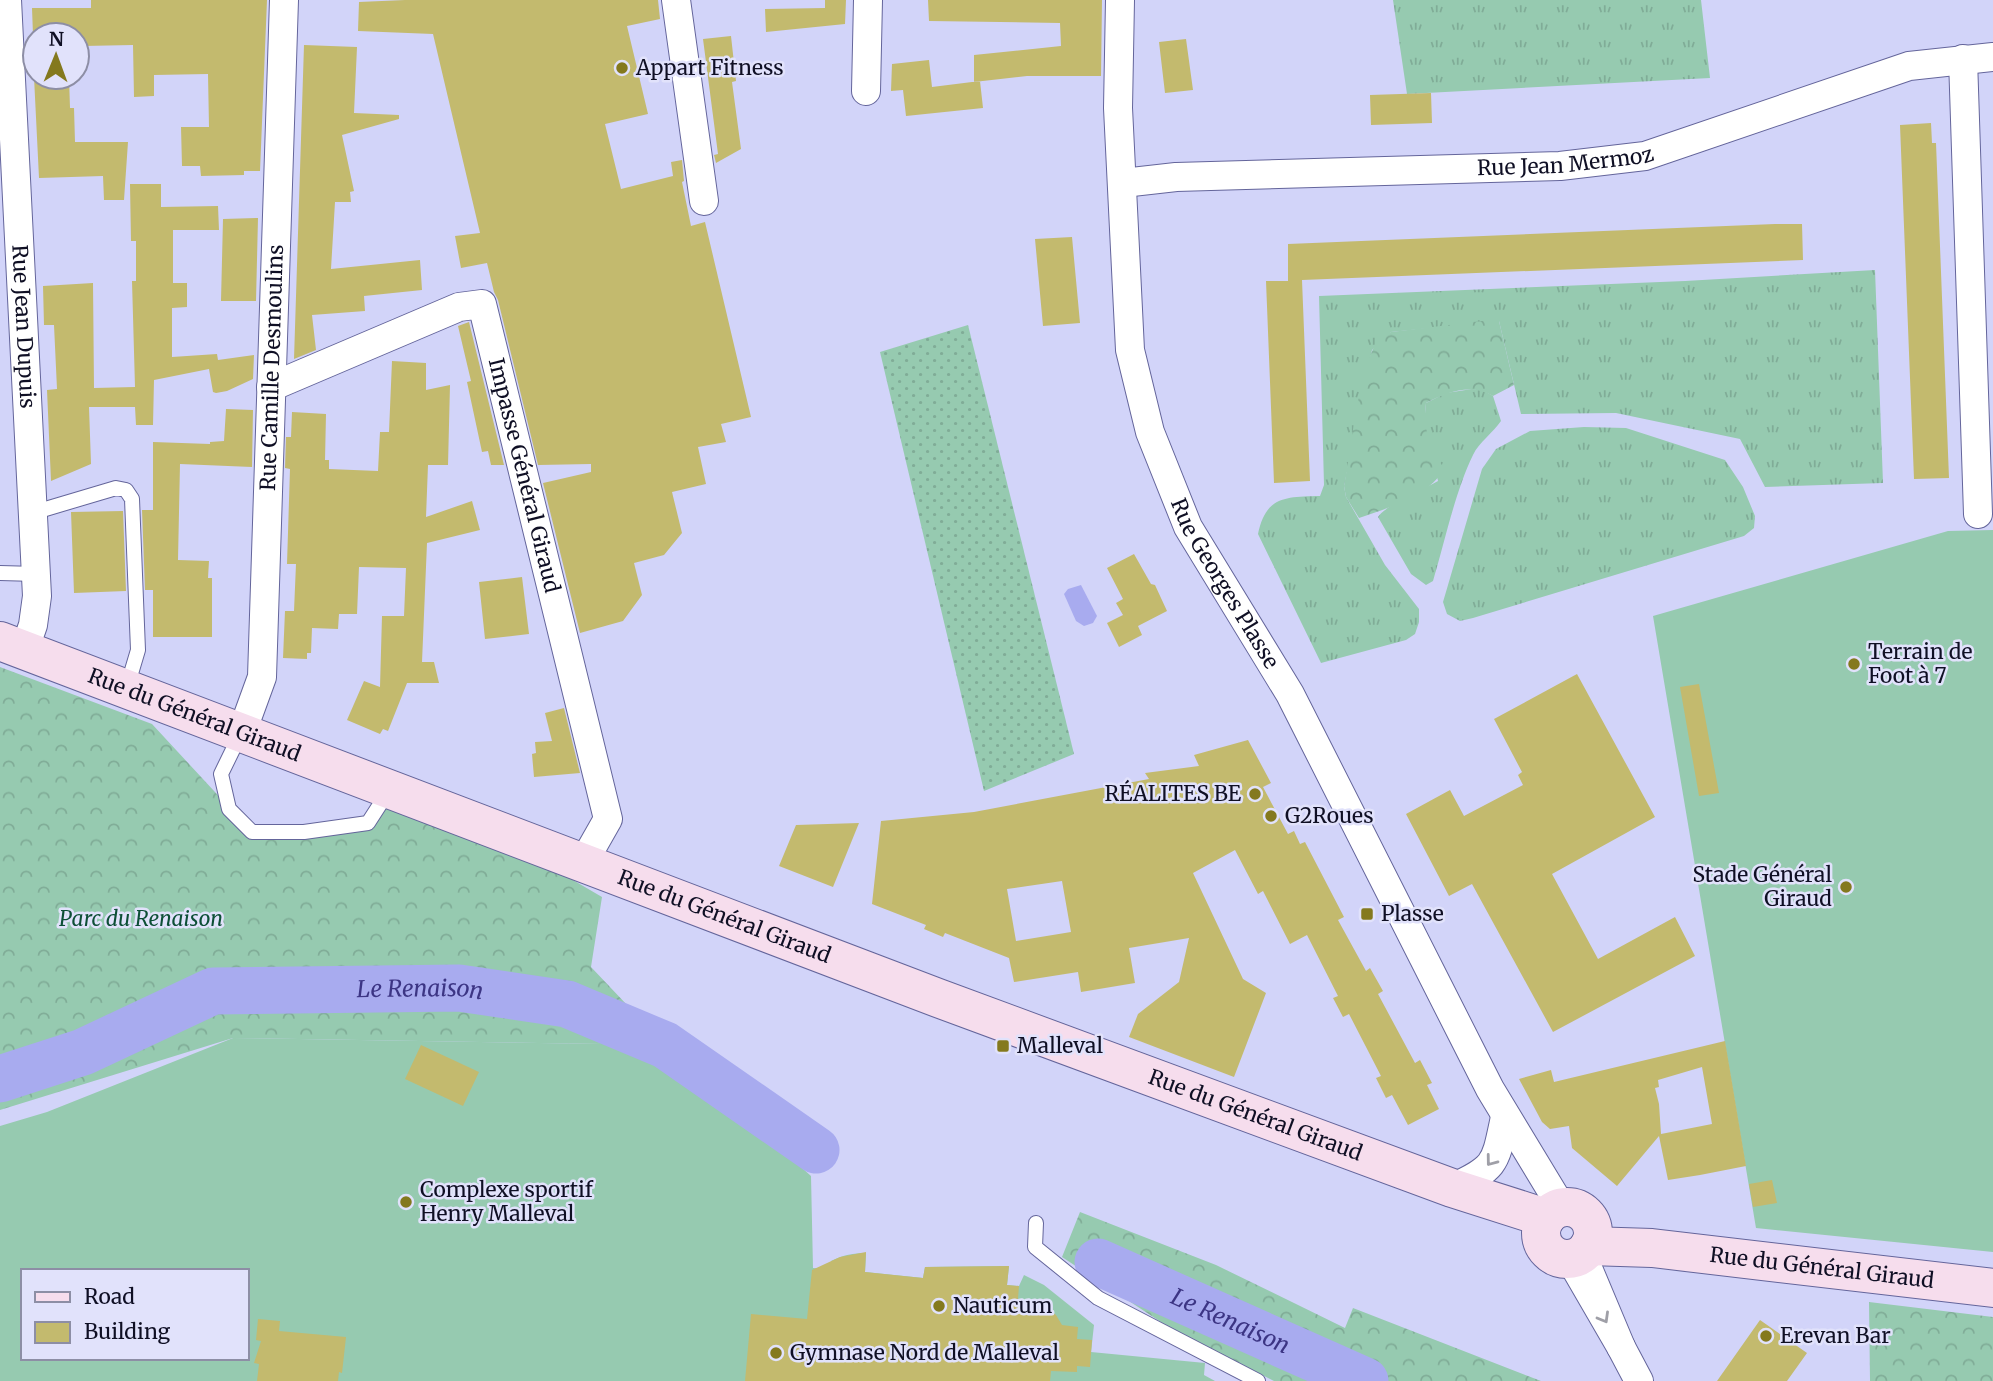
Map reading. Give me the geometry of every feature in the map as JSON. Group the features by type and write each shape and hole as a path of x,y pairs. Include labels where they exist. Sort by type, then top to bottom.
{"street":[{"name":"Rue Jean Dupuis","path":"7,0 36,574 36,612 12,646"},
{"name":"Rue Camille Desmoulins","path":"242,732 262,677 284,0"},
{"path":"676,0 704,201"},
{"path":"866,91 868,0"},
{"name":"Rue Georges Plasse","path":"1120,0 1118,108 1130,350 1150,432 1188,527 1290,694 1505,1117 1567,1233 1639,1381"},
{"name":"Rue Jean Mermoz","path":"1123,183 1186,176 1560,166 1645,156 1909,66 1993,57"},
{"path":"1963,60 1978,514"},
{"name":"Impasse Général Giraud","path":"271,387 459,307 482,304 608,819 583,863"},
{"name":"Rue du Général Giraud","path":"12,646 937,998 1567,1233 1652,1248 1993,1288"},
{"path":"1452,1188 1480,1174 1497,1157 1505,1117"}],"lane":[{"path":"32,513 116,488 126,490 132,499 138,650 127,689"},
{"path":"0,573 36,574"},
{"path":"242,732 221,774 229,809 252,832 304,832 368,823 390,789"},
{"path":"1036,1223 1035,1247 1098,1298 1258,1381"}],"green space":[{"path":"1393,0 1701,0 1710,78 1407,94"},
{"path":"1875,270 1883,483 1765,487 1740,439 1616,413 1521,414 1499,321 1391,332 1372,350 1344,486 1346,497 1385,565 1419,609 1419,622 1415,634 1406,640 1321,663 1258,534 1266,512 1272,506 1287,498 1320,496 1324,485 1319,296 1685,281"},
{"path":"1499,321 1514,385 1493,396 1476,390 1460,390 1426,403 1428,437 1444,468 1429,487 1418,494 1359,518 1346,497 1344,486 1360,390 1378,338 1391,332"},
{"path":"968,325 1074,754 984,791 880,352"},
{"path":"1483,390 1493,396 1501,421 1473,455 1456,501 1433,581 1426,585 1411,574 1378,517 1396,503 1438,481 1424,424 1426,403 1446,393"},
{"path":"1584,427 1626,428 1725,460 1743,487 1755,516 1754,528 1744,536 1473,618 1460,621 1447,614 1443,602 1482,469 1496,449 1530,431"},
{"name":"Stade Général Giraud","path":"1993,530 1993,1252 1756,1228 1653,616 1948,531"},
{"name":"Parc du Renaison","path":"0,667 152,724 252,832 367,826 390,789 542,862 602,897 591,967 665,1045 233,1038 0,1110"},
{"name":"Complexe sportif Henry Malleval","path":"233,1038 665,1045 811,1176 813,1268 831,1269 831,1261 835,1259 866,1253 865,1272 923,1278 925,1267 1009,1266 1007,1285 1019,1286 1024,1275 1044,1285 1094,1325 1091,1352 1205,1363 1204,1375 1215,1381 0,1381 0,1126 47,1112"},
{"path":"1080,1212 1216,1265 1345,1328 1353,1308 1541,1381 1274,1381 1170,1328 1062,1257"},
{"path":"1869,1302 1993,1317 1993,1381 1870,1381"}],"water":[{"path":"1081,585 1097,616 1093,623 1084,626 1076,621 1064,594 1068,589"}],"building":[{"path":"91,0 267,0 260,171 244,171 244,175 201,176 200,166 182,166 181,127 209,127 208,74 154,75 154,96 134,97 133,45 91,46 91,21 32,21 32,8 91,8"},
{"path":"658,0 660,19 627,26 648,114 605,124 621,189 673,176 671,162 682,160 682,182 691,226 705,222 751,417 721,424 726,442 698,447 706,484 672,492 682,533 664,555 634,563 642,595 623,621 580,633 543,483 591,472 591,464 538,465 487,263 461,268 455,236 480,233 433,34 358,31 359,2"},
{"path":"825,0 846,0 845,24 766,32 765,9 825,8"},
{"path":"928,0 1102,0 1101,76 1027,76 974,82 974,55 1061,46 1060,23 929,21"},
{"path":"731,36 736,81 732,82 741,149 716,163 714,155 718,154 703,39"},
{"path":"1186,39 1193,90 1165,93 1159,42"},
{"path":"304,45 357,47 354,113 399,115 399,119 342,135 354,191 350,192 351,202 335,202 331,269 420,260 422,290 364,296 365,311 312,315 316,350 294,359"},
{"path":"929,60 932,87 980,81 983,108 906,116 903,90 891,91 892,64"},
{"path":"35,91 69,91 70,108 74,108 75,142 128,142 124,200 104,200 103,176 39,178"},
{"path":"1431,93 1432,123 1371,125 1370,95"},
{"path":"1931,123 1932,143 1936,143 1949,478 1914,479 1900,125"},
{"path":"130,184 161,184 161,207 218,206 219,230 173,230 173,283 187,283 187,307 172,308 172,357 217,354 218,360 254,355 253,379 216,393 213,392 209,369 154,380 153,425 136,425 135,407 89,407 91,464 51,481 47,390 57,389 54,325 44,325 43,286 93,283 94,388 135,387 132,281 136,281 136,241 131,241"},
{"path":"258,218 256,301 221,301 223,219"},
{"path":"1802,224 1803,260 1302,280 1310,481 1274,483 1266,281 1288,281 1288,244"},
{"path":"1072,237 1080,323 1043,326 1035,239"},
{"path":"469,322 504,465 491,465 488,451 482,452 467,382 471,381 458,326"},
{"path":"392,361 426,363 426,390 450,385 448,465 428,465 426,517 472,501 480,530 427,543 422,662 434,662 439,683 407,683 388,731 383,729 380,734 347,720 364,681 380,687 382,616 404,616 406,568 359,567 357,614 339,614 338,629 312,628 311,653 307,653 307,659 283,658 285,611 294,611 296,564 287,564 290,469 285,468 286,437 291,437 292,412 326,414 325,460 329,460 329,469 378,471 380,432 389,432"},
{"path":"226,409 253,410 252,467 180,464 178,560 209,561 208,578 212,578 212,637 153,637 153,590 145,590 142,510 153,510 153,442 210,444 224,441"},
{"path":"123,511 126,591 74,593 71,512"},
{"path":"1134,554 1151,584 1155,585 1167,611 1138,626 1142,635 1119,647 1107,623 1123,615 1116,603 1123,599 1107,568"},
{"path":"522,577 529,634 485,639 479,582"},
{"path":"1577,674 1655,817 1552,874 1598,959 1675,917 1695,956 1553,1032 1472,884 1449,896 1406,814 1450,790 1464,816 1523,785 1518,775 1522,772 1494,719"},
{"path":"1699,684 1719,793 1699,796 1680,687"},
{"path":"564,708 580,773 534,777 532,754 536,753 535,742 552,741 545,713"},
{"path":"1248,740 1271,783 1263,787 1288,834 1294,831 1300,844 1305,842 1344,917 1338,920 1366,971 1370,968 1383,991 1378,994 1415,1063 1420,1060 1432,1083 1427,1085 1439,1109 1408,1125 1392,1095 1386,1098 1376,1078 1381,1076 1349,1014 1343,1017 1333,998 1338,996 1307,935 1290,944 1263,891 1258,894 1235,850 1193,873 1243,979 1266,993 1234,1077 1129,1037 1138,1014 1179,982 1189,938 1129,948 1135,983 1081,992 1078,972 1014,982 1009,958 945,933 943,937 924,929 926,925 872,904 881,821 974,812 1149,779 1145,773 1199,766 1194,755","holes":["1062,881 1071,932 1016,941 1007,889"]},
{"path":"859,823 833,887 779,866 796,825"},
{"path":"1725,1041 1746,1166 1668,1180 1659,1136 1617,1186 1572,1148 1569,1126 1550,1129 1542,1122 1519,1079 1551,1070 1554,1082","holes":["1702,1067 1712,1124 1661,1134 1655,1088 1659,1087 1658,1080"]},
{"path":"421,1045 479,1072 463,1106 405,1079"},
{"path":"1772,1180 1777,1203 1753,1207 1749,1184"},
{"name":"Nauticum","path":"866,1252 865,1272 923,1278 925,1267 1009,1266 1007,1285 1019,1286 1017,1311 1047,1308 1056,1315 1062,1325 1078,1327 1077,1339 1092,1340 1090,1367 1077,1366 1077,1372 1051,1371 1050,1381 745,1381 751,1314 807,1319 812,1270 840,1257"},
{"path":"258,1319 280,1321 279,1331 346,1337 342,1373 339,1372 338,1381 257,1381 259,1364 254,1363 261,1341 256,1340"},
{"name":"Erevan Bar","path":"1760,1320 1807,1353 1787,1381 1717,1381"}],"waterway":[{"name":"Le Renaison","path":"0,1079 83,1052 213,991 459,988 567,1004 665,1045 816,1150"},
{"name":"Le Renaison","path":"1098,1262 1365,1381"}],"place":[{"name":"Appart Fitness","path":"622,68"},
{"name":"Terrain de Foot à 7","path":"1854,664"},
{"name":"RÉALITES BE","path":"1255,794"},
{"name":"G2Roues","path":"1271,816"},
{"name":"Stade Général Giraud","path":"1846,887"},
{"name":"Plasse","path":"1367,914"},
{"name":"Malleval","path":"1003,1046"},
{"name":"Complexe sportif Henry Malleval","path":"406,1202"},
{"name":"Nauticum","path":"939,1306"},
{"name":"Erevan Bar","path":"1766,1336"},
{"name":"Gymnase Nord de Malleval","path":"776,1353"}]}
